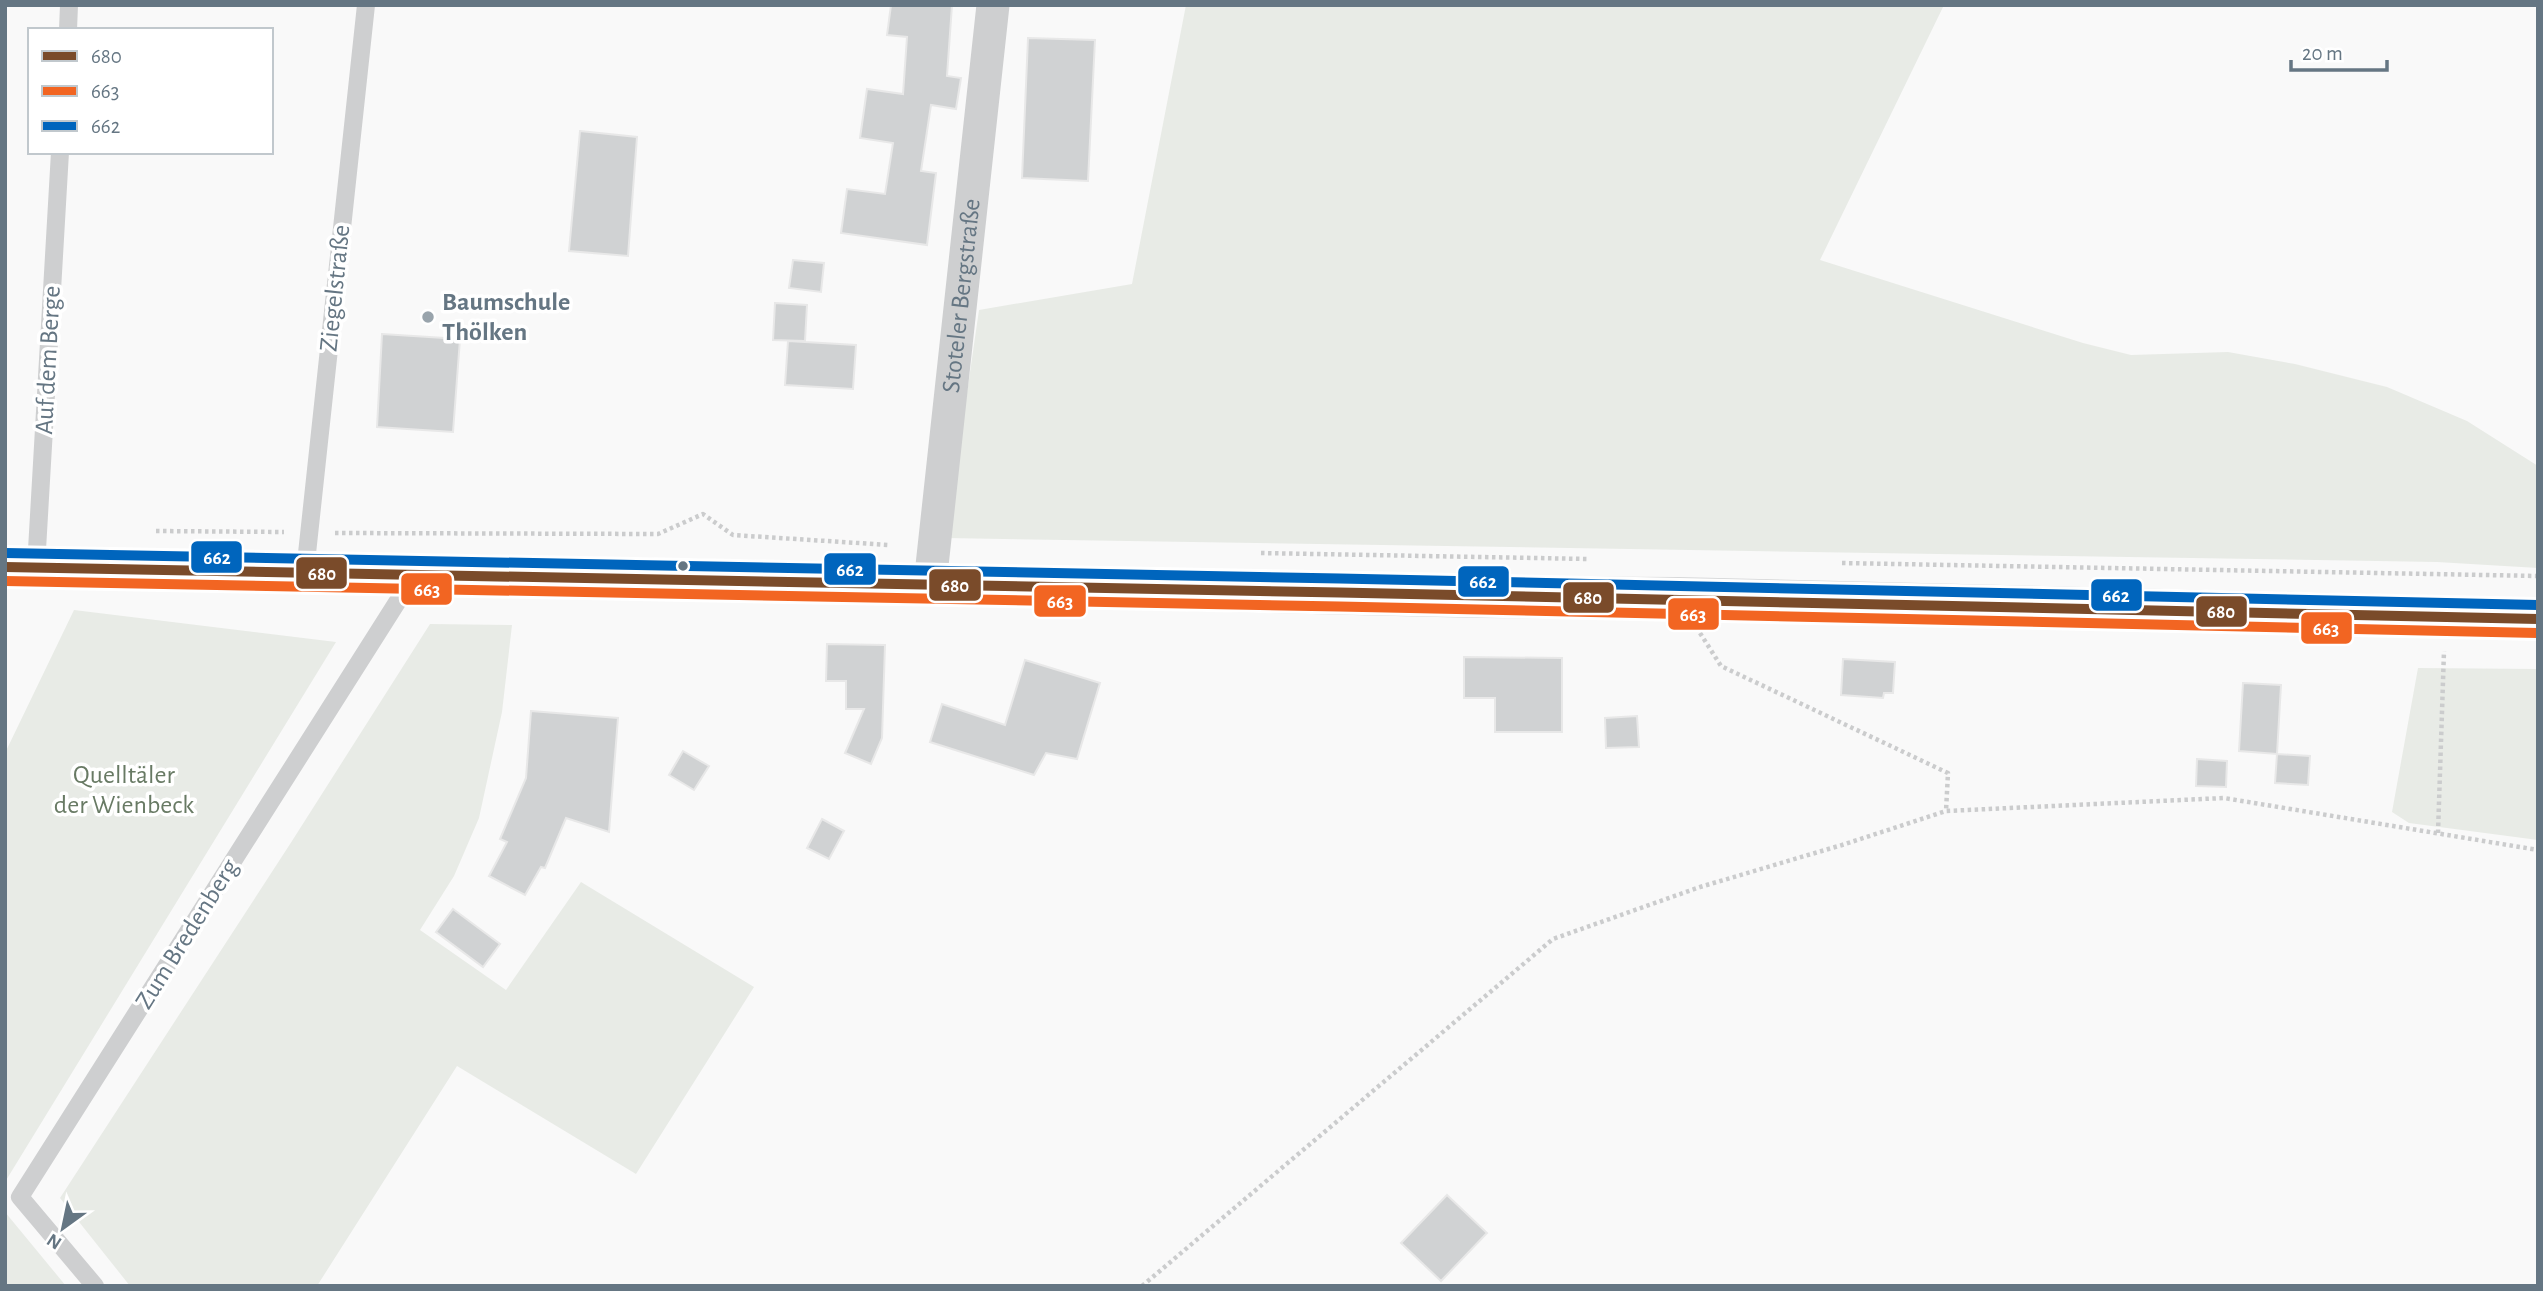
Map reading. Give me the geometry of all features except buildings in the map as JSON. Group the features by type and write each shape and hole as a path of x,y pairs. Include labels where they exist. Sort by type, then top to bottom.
{"main road":[{"path":"20,567 415,573 932,566 1479,597 1677,598 2538,619"}],"street":[{"name":"Stoteler Bergstraße","path":"932,566 993,5"}],"lane":[{"path":"68,28 69,5"},
{"name":"Ziegelstraße","path":"305,572 366,5"},
{"name":"Auf dem Berge","path":"20,567 60,154"},
{"name":"Zum Bredenberg","path":"95,1286 20,1196 415,573"}],"path":[{"path":"147,531 658,534 703,514 733,535 932,566"},
{"path":"1253,553 1600,559"},
{"path":"1834,563 2538,576"},
{"path":"1677,598 1721,666 1948,773 1946,811"},
{"path":"2438,833 2444,650"},
{"path":"1142,1286 1553,939 1700,887 1946,811 2224,798 2538,850"}],"green space":[{"path":"1186,5 1944,5 1820,260 2083,343 2131,355 2228,352 2295,364 2387,387 2467,421 2538,466 2538,568 2437,562 946,538 979,310 1132,284"},
{"name":"Quelltäler der Wienbeck","path":"74,610 336,642 5,1182 5,753"},
{"path":"430,624 512,625 502,712 479,818 454,876 420,930 506,990 581,882 754,987 636,1174 457,1066 317,1286 130,1286 60,1198"},
{"path":"2418,668 2538,669 2538,840 2409,823 2392,812"},
{"path":"5,1212 66,1286 5,1286"}],"transit line":[{"name":"662","path":"5,553 2538,605"},
{"name":"680","path":"5,567 2538,619"},
{"name":"663","path":"5,581 2538,633"}],"place":[{"name":"Baumschule Thölken","path":"428,317"}]}
